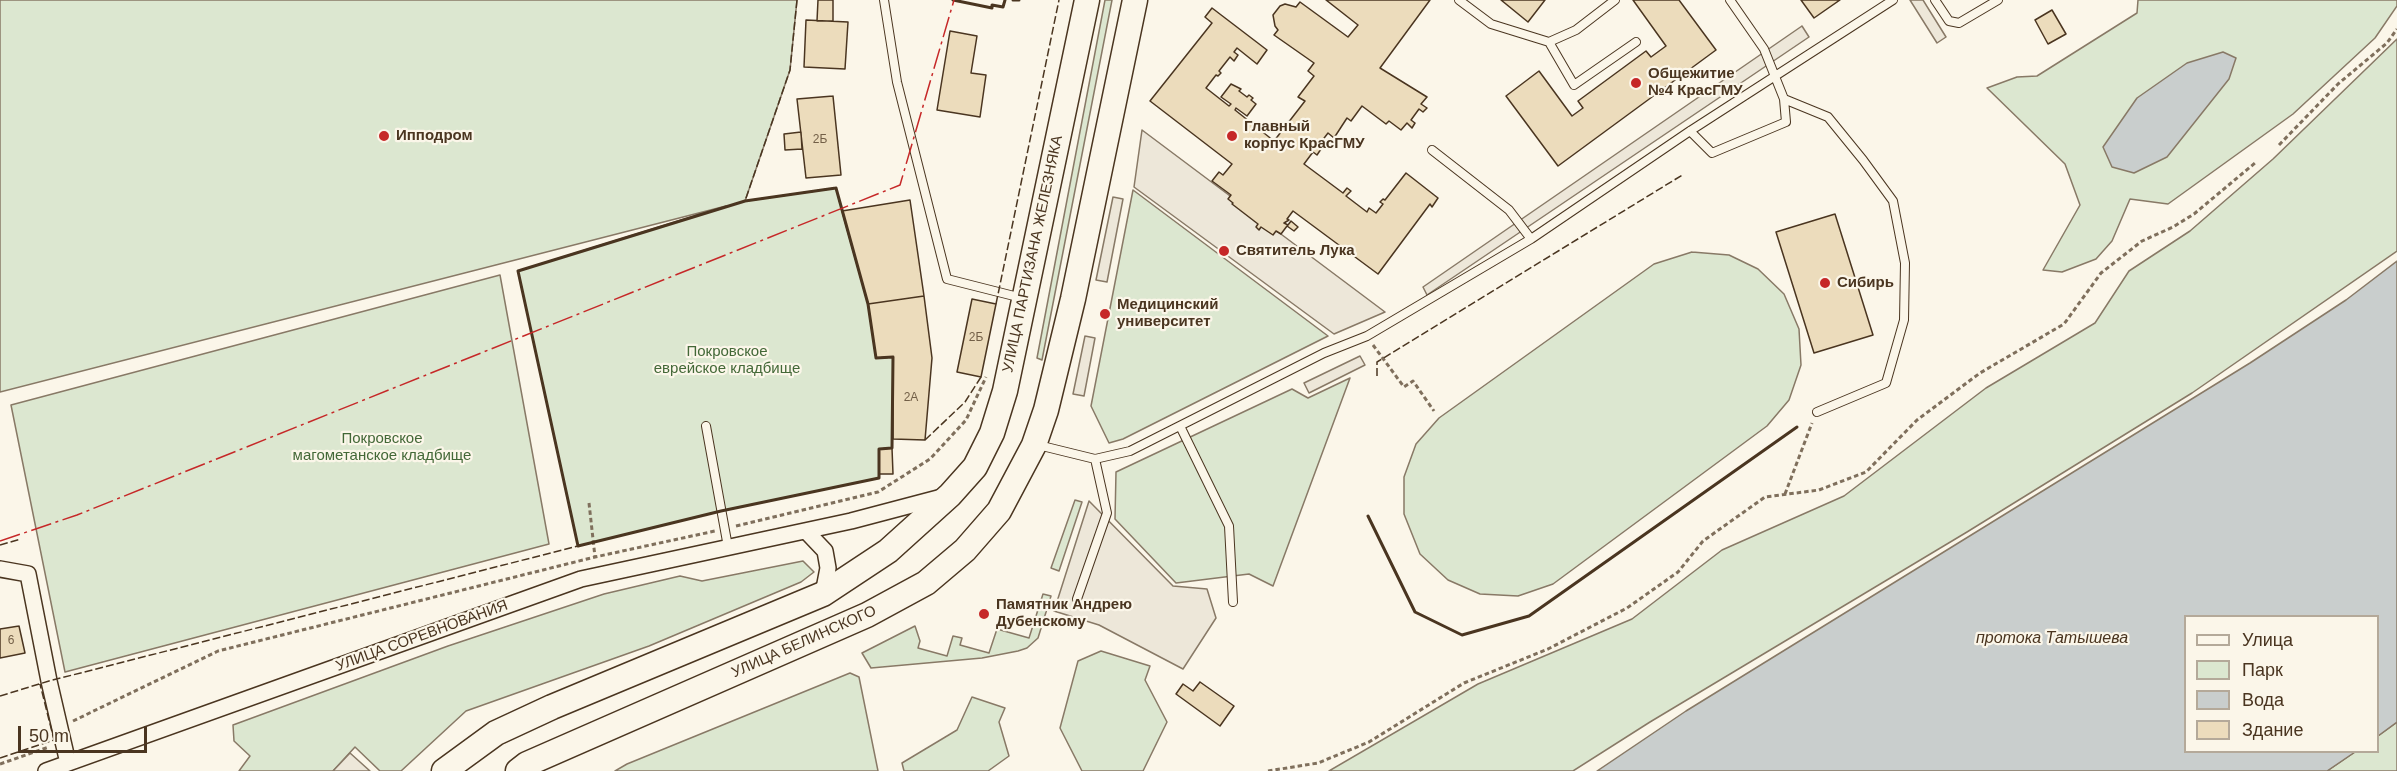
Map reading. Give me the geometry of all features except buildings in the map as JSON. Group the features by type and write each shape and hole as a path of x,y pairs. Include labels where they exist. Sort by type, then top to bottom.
{"main road":[{"name":"УЛИЦА ПАРТИЗАНА ЖЕЛЕЗНЯКА","path":"950,495 975,467 992,433 1005,391 1087,0"},
{"path":"1034,445 1046,410 1071,310 1135,0"},
{"name":"УЛИЦА БЕЛИНСКОГО","path":"518,771 528,764 867,615 926,583 965,550 999,511 1034,445"},
{"path":"444,771 496,733 552,707 823,594 888,551 950,495"}],"street":[{"name":"УЛИЦА СОРЕВНОВАНИЯ","path":"46,771 581,579 886,513 950,495"},
{"path":"806,531 825,551 828,568 823,594"},
{"path":"0,569 28,574 68,763"}],"lane":[{"path":"884,0 897,82 947,279 1023,299"},
{"path":"1459,0 1491,24 1550,42 1576,30 1615,0"},
{"path":"1690,131 1712,153 1786,122 1784,99 1764,49 1730,0"},
{"path":"1034,445 1095,459 1130,451 1324,353 1367,336 1531,239 1773,76 1893,0"},
{"path":"1935,0 1949,21 1959,23 1998,0"},
{"path":"1550,42 1574,85 1636,42"},
{"path":"1784,99 1828,117 1863,160 1893,201 1905,263 1904,320 1886,383 1817,412"},
{"path":"1432,150 1509,210 1531,239"},
{"path":"706,426 728,547"},
{"path":"1180,426 1229,525 1233,602"},
{"path":"1077,599 1107,513 1095,459"}],"path":[{"path":"2279,145 2338,84 2387,43 2397,29"},
{"path":"1268,771 1318,763 1369,742 1464,682 1548,649 1627,608 1678,572 1703,541 1765,498 1819,490 1866,472 1917,420 1980,373 2064,324 2101,273 2142,241 2173,227 2193,214 2254,163"},
{"path":"1367,336 1404,387 1413,381 1434,411"},
{"path":"0,764 55,745 60,728 218,651 595,557 878,492 930,459 966,420 987,376"},
{"path":"1785,494 1817,412"},
{"path":"589,504 595,557"}],"green space":[{"name":"Ипподром","path":"0,0 797,0 790,70 745,201 836,188 868,304 876,358 893,357 892,448 879,449 879,478 721,511 578,546 518,271 726,206 0,392"},
{"path":"1105,0 1112,0 1042,360 1037,358"},
{"path":"2138,0 2397,0 2397,6 2375,38 2293,114 2168,204 2130,199 2112,241 2096,259 2062,272 2043,270 2080,205 2065,164 1987,88 2017,77 2037,76 2137,13"},
{"path":"2397,39 2397,251 2192,393 1573,771 1329,771 1478,684 1632,619 1722,550 1844,496 1986,388 2095,323 2129,271 2190,231 2273,159"},
{"path":"1133,190 1328,336 1123,439 1109,443 1091,406"},
{"path":"1692,252 1729,255 1758,269 1784,294 1799,329 1801,365 1789,400 1767,426 1553,584 1518,596 1480,594 1448,580 1420,554 1404,514 1404,477 1416,444 1439,418 1654,264"},
{"name":"Покровское магометанское кладбище","path":"500,275 549,544 65,672 11,405"},
{"path":"1350,378 1273,586 1249,574 1176,583 1115,519 1116,472 1292,389 1308,398"},
{"path":"1075,500 1082,502 1059,571 1051,568"},
{"path":"803,561 814,572 801,582 649,646 466,711 401,771 380,771 355,747 333,771 239,771 250,756 234,741 233,725 448,646 604,594 680,576 702,581"},
{"path":"1043,594 1051,596 1038,638 1027,648 1018,651 982,658 871,668 862,653 915,626 920,641 918,648 947,656 953,636 962,638 960,645 989,653 997,629 1029,638"},
{"path":"1101,651 1150,666 1145,680 1167,722 1143,771 1082,771 1060,728 1078,661"},
{"path":"850,673 859,677 878,771 615,771 627,764"},
{"path":"972,697 1005,708 999,722 1009,756 988,771 904,771 902,763 957,730"},
{"path":"2397,722 2397,771 2327,771 2354,753 2379,753 2379,735"}],"shaded area":[{"path":"1910,0 1923,0 1946,37 1937,43"},
{"path":"1802,26 1809,37 1427,295 1423,287"},
{"path":"1142,130 1385,312 1334,334 1134,187"},
{"path":"1113,197 1123,199 1107,282 1096,280"},
{"path":"1085,336 1095,338 1084,396 1073,394"},
{"path":"1360,356 1365,365 1309,393 1304,383"},
{"path":"1089,501 1173,586 1207,589 1216,618 1183,669 1099,625 1054,611"},
{"path":"350,753 370,771 333,771"}],"water":[{"path":"2223,52 2236,58 2229,79 2167,157 2134,173 2112,167 2103,147 2137,98 2187,63"},
{"name":"протока Татышева","path":"2397,261 2397,722 2379,735 2379,615 2184,615 2184,753 2354,753 2327,771 1597,771 1686,711 2250,363 2346,300"}],"fence":[{"path":"797,0 790,70 745,201 836,188 842,211"},
{"path":"996,304 1059,0"},
{"path":"1377,376 1377,362 1684,174"},
{"path":"925,440 965,402 981,377"},
{"path":"0,545 21,539"},
{"path":"0,696 49,681 578,546"},
{"path":"0,758 54,740 40,684"}],"wall":[{"path":"953,0 992,8 992,5 1003,7 1005,0"},
{"path":"1013,0 1019,0"},
{"path":"836,188 868,304 876,358 893,357 892,448 879,449 879,478 721,511 578,546 518,271 745,201 836,188"},
{"path":"1368,516 1415,612 1462,635 1529,616 1797,427"}],"power":[{"path":"0,541 77,515 900,185 954,0"}],"place":[{"name":"Общежитие №4 КрасГМУ","path":"1636,83"},
{"name":"Ипподром","path":"384,136"},
{"name":"Главный корпус КрасГМУ","path":"1232,136"},
{"name":"Святитель Лука","path":"1224,251"},
{"name":"Сибирь","path":"1825,283"},
{"name":"Медицинский университет","path":"1105,314"},
{"name":"Памятник Андрею Дубенскому","path":"984,614"}],"park label":[{"name":"Покровское еврейское кладбище","path":"727,360"}]}
